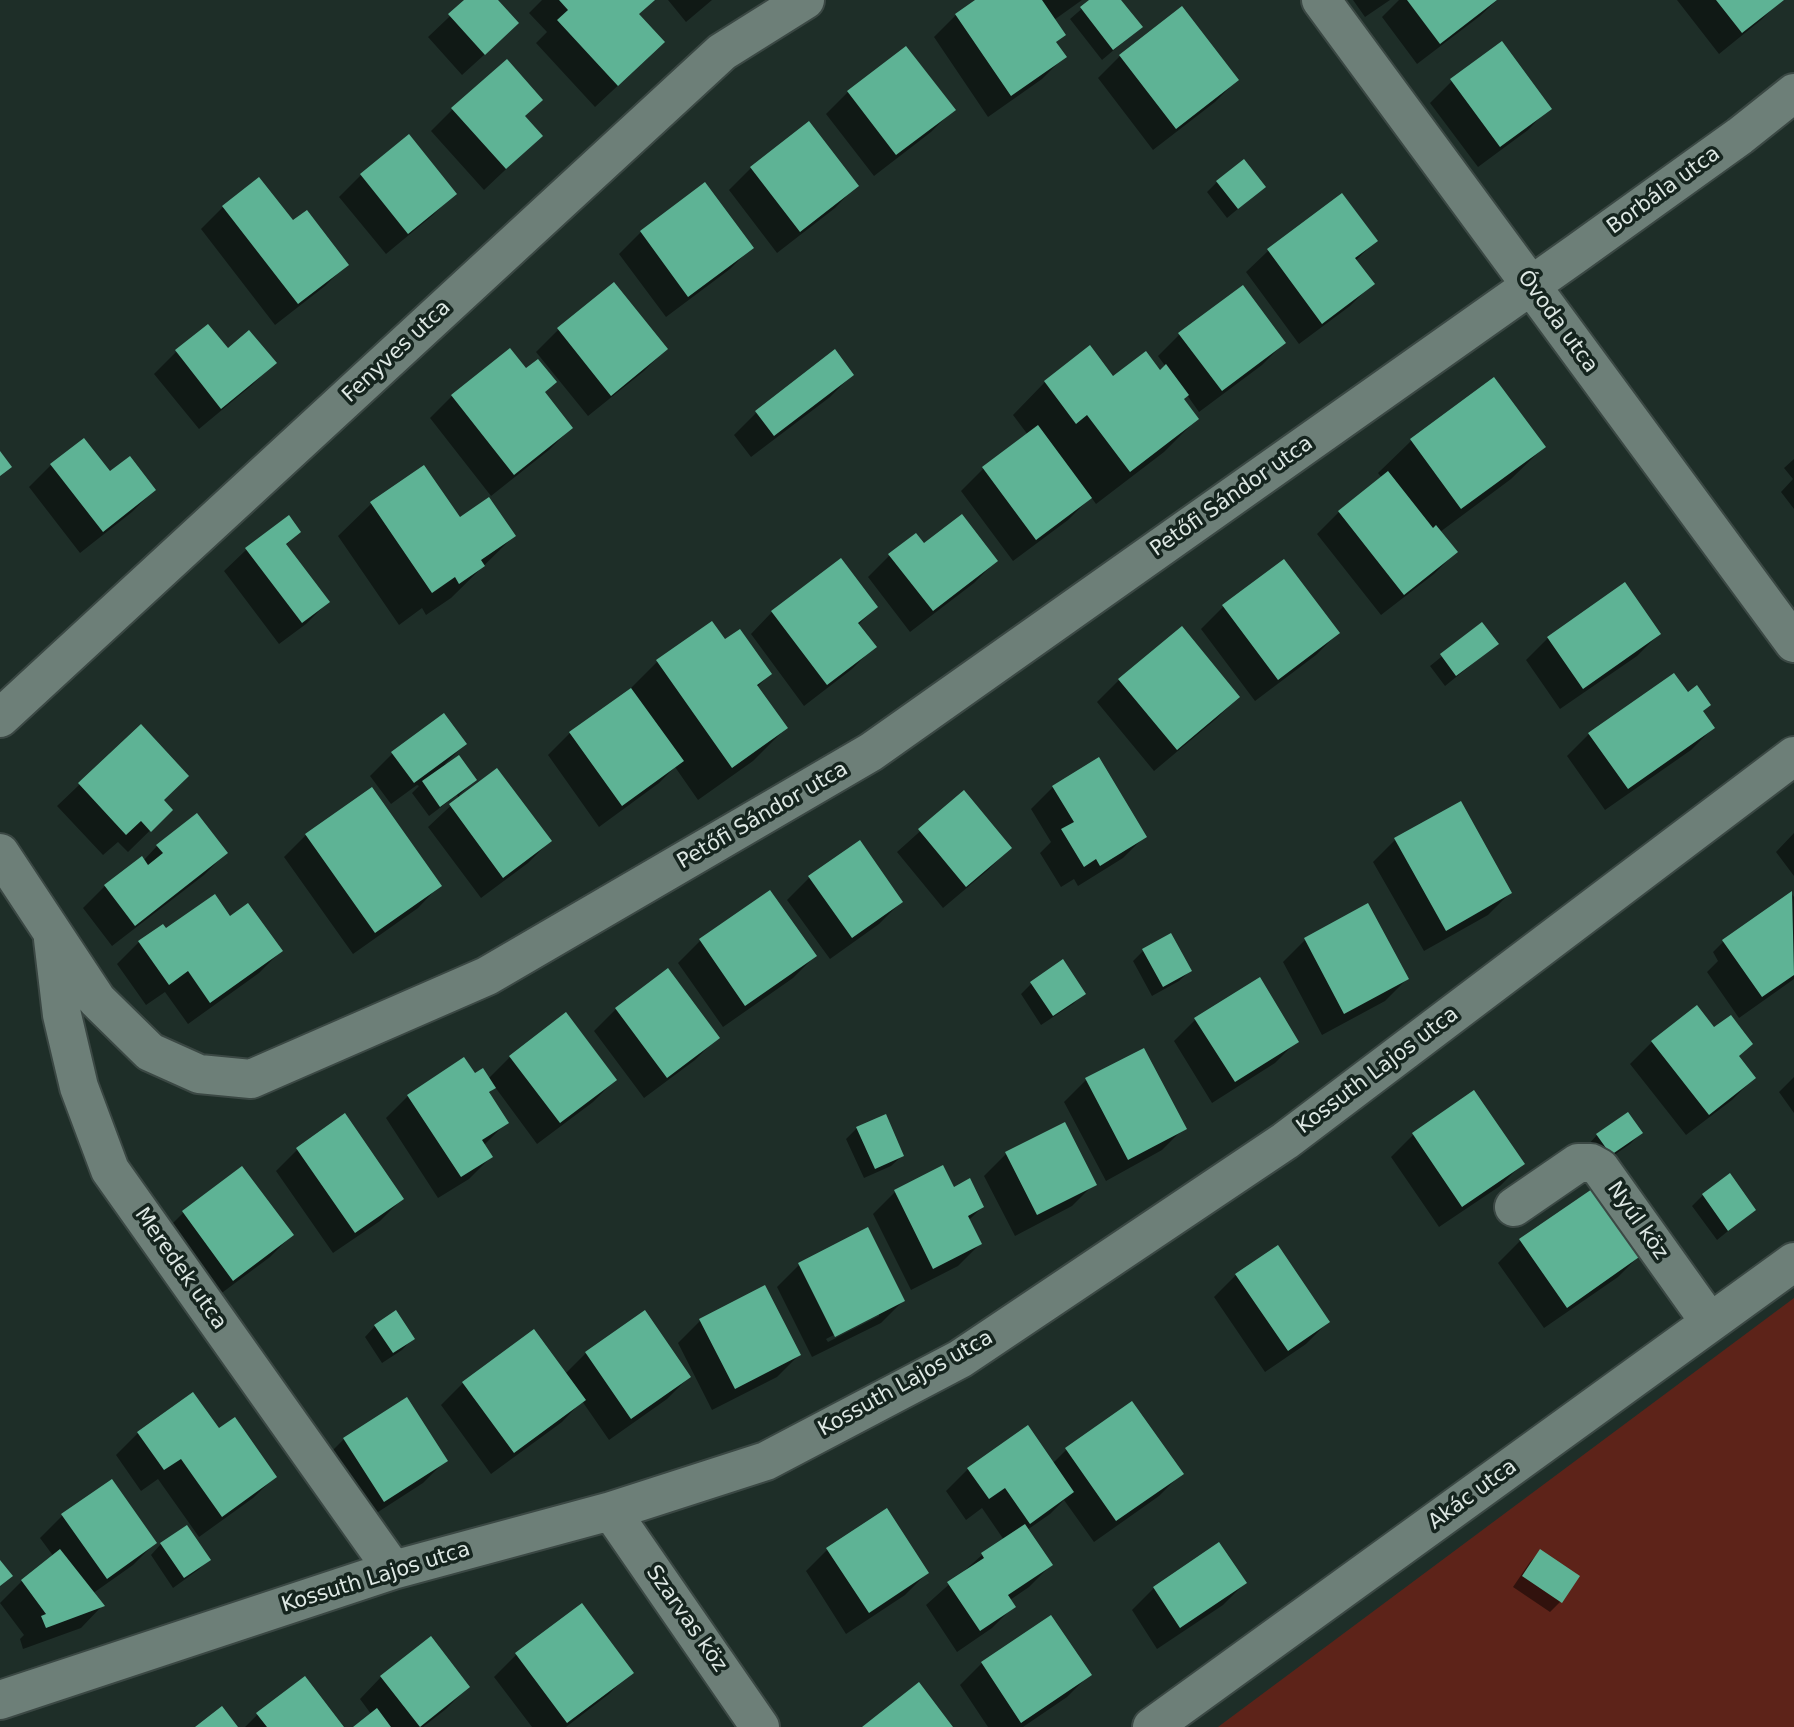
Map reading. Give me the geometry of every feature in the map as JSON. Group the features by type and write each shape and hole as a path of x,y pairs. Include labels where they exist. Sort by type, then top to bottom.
{"street":[{"name":"Fenyves utca","path":"0,718 722,52 805,0"},
{"name":"Óvoda utca","path":"1321,0 1794,643"},
{"name":"Borbála utca","path":"1531,286 1740,136 1794,93"},
{"name":"Petőfi Sándor utca","path":"0,853 97,1000 150,1052 199,1074 251,1079 487,976 872,752 1531,286"},
{"name":"Kossuth Lajos utca","path":"0,1700 393,1570 611,1511 766,1461 960,1359 1285,1141 1794,756"},
{"name":"Meredek utca","path":"52,931 62,1015 73,1063 79,1087 110,1170 393,1570"},
{"name":"Nyúl köz","path":"1514,1207 1578,1163 1591,1163 1600,1168 1709,1321"},
{"name":"Akác utca","path":"1152,1727 1794,1262"},
{"name":"Szarvas köz","path":"611,1511 760,1727"}],"shaded area":[{"path":"1794,1298 1794,1727 1218,1727"}],"building":[{"path":"464,0 498,0 519,23 485,55 448,14"},
{"path":"559,0 655,0 639,14 665,42 618,86 557,20 568,10"},
{"path":"975,0 1042,0 1066,35 1056,42 1067,57 1011,96 955,14"},
{"path":"1089,0 1121,0 1143,27 1113,50 1080,7"},
{"path":"1407,0 1497,0 1440,44"},
{"path":"1716,0 1784,0 1742,33"},
{"path":"1182,6 1239,80 1176,129 1119,55"},
{"path":"1502,41 1552,109 1500,147 1450,79"},
{"path":"906,46 956,110 896,155 847,91"},
{"path":"507,59 543,100 525,116 543,136 506,169 451,108"},
{"path":"809,121 859,186 800,232 750,167"},
{"path":"409,134 457,194 408,234 360,174"},
{"path":"1244,159 1266,187 1238,209 1216,181"},
{"path":"259,177 293,220 307,210 349,265 298,304 222,206"},
{"path":"705,182 754,248 688,297 640,231"},
{"path":"1342,193 1378,241 1355,258 1375,284 1322,324 1267,249"},
{"path":"614,282 668,349 611,396 557,328"},
{"path":"1243,285 1286,343 1222,391 1178,333"},
{"path":"208,324 228,348 249,330 277,363 221,409 175,350"},
{"path":"1090,345 1113,376 1146,351 1160,370 1166,364 1189,395 1184,399 1199,419 1130,472 1087,415 1076,424 1044,381"},
{"path":"510,348 526,368 538,359 557,382 545,392 573,428 514,475 451,395"},
{"path":"835,349 854,375 774,436 755,411"},
{"path":"1494,377 1546,447 1461,509 1410,439"},
{"path":"1038,425 1092,498 1036,540 982,467"},
{"path":"84,438 110,471 130,456 156,490 103,532 50,464"},
{"path":"0,451 12,467 0,476"},
{"path":"424,465 460,517 489,497 516,536 481,560 485,566 459,584 455,577 432,593 370,502"},
{"path":"1388,471 1433,528 1436,525 1458,552 1404,595 1338,511"},
{"path":"962,514 998,561 933,611 888,554 916,533 924,543"},
{"path":"289,515 301,532 286,544 330,602 302,623 245,548"},
{"path":"841,558 878,607 858,623 877,647 827,685 771,611"},
{"path":"1284,559 1340,633 1278,680 1222,605"},
{"path":"1625,582 1661,634 1583,689 1547,637"},
{"path":"712,621 725,639 740,629 772,674 757,685 788,728 732,768 656,660"},
{"path":"1482,622 1499,644 1456,676 1440,654"},
{"path":"1182,626 1240,697 1177,750 1118,679"},
{"path":"1674,673 1688,692 1697,685 1711,705 1703,711 1715,728 1628,789 1588,733"},
{"path":"631,688 684,761 622,806 569,732"},
{"path":"444,713 467,744 414,783 391,752"},
{"path":"141,724 189,776 164,800 173,810 151,832 141,821 126,835 78,783"},
{"path":"459,755 477,780 440,807 422,781"},
{"path":"1099,757 1147,837 1100,866 1096,859 1084,867 1061,829 1074,822 1052,786"},
{"path":"497,768 552,841 503,878 449,804"},
{"path":"372,787 442,886 375,933 305,834"},
{"path":"964,790 1012,848 966,887 918,829"},
{"path":"1461,801 1512,893 1446,931 1394,838"},
{"path":"197,813 228,853 135,926 104,885 142,856 148,865 163,853 156,845"},
{"path":"860,840 903,902 852,938 808,876"},
{"path":"770,890 817,956 745,1006 699,939"},
{"path":"1792,891 1794,975 1762,997 1722,940"},
{"path":"215,894 230,916 248,903 283,951 210,1003 188,971 169,985 138,941 163,924 166,928"},
{"path":"1368,903 1409,979 1344,1014 1304,938"},
{"path":"1171,933 1192,971 1163,987 1142,949"},
{"path":"1063,959 1086,994 1053,1016 1030,982"},
{"path":"668,968 720,1038 667,1078 615,1008"},
{"path":"1260,977 1299,1042 1235,1082 1194,1018"},
{"path":"1697,1005 1714,1027 1731,1015 1753,1044 1739,1056 1756,1078 1709,1115 1651,1041"},
{"path":"566,1012 617,1080 560,1123 509,1056"},
{"path":"1144,1048 1187,1129 1128,1160 1085,1078"},
{"path":"464,1057 475,1073 483,1068 496,1088 489,1092 509,1123 482,1140 493,1157 461,1177 407,1095"},
{"path":"1474,1090 1525,1164 1462,1207 1412,1133"},
{"path":"1628,1112 1643,1133 1611,1155 1596,1134"},
{"path":"345,1113 404,1199 355,1233 296,1148"},
{"path":"886,1114 904,1156 875,1169 856,1127"},
{"path":"1065,1122 1097,1185 1037,1215 1005,1152"},
{"path":"943,1165 954,1187 970,1178 984,1207 968,1216 982,1244 933,1269 894,1190"},
{"path":"242,1166 294,1235 233,1281 182,1211"},
{"path":"1730,1173 1756,1210 1728,1231 1702,1194"},
{"path":"1595,1187 1642,1255 1567,1308 1519,1239"},
{"path":"868,1227 905,1301 835,1337 798,1263"},
{"path":"1278,1245 1330,1322 1288,1351 1235,1274"},
{"path":"765,1285 801,1355 735,1389 699,1319"},
{"path":"396,1310 415,1339 393,1353 374,1325"},
{"path":"645,1310 691,1377 631,1419 585,1352"},
{"path":"534,1329 586,1400 514,1453 462,1382"},
{"path":"193,1392 219,1428 235,1417 277,1477 222,1517 181,1459 164,1470 137,1432"},
{"path":"407,1397 448,1461 384,1502 343,1438"},
{"path":"1132,1401 1184,1474 1116,1521 1065,1448"},
{"path":"1028,1425 1074,1492 1030,1524 1005,1488 989,1499 967,1468"},
{"path":"112,1479 157,1543 107,1579 61,1514"},
{"path":"887,1508 929,1573 869,1613 826,1548"},
{"path":"1025,1524 1053,1565 1008,1595 1016,1607 980,1631 947,1582 984,1558 981,1553"},
{"path":"187,1525 211,1560 184,1578 160,1543"},
{"path":"1219,1542 1247,1583 1180,1628 1153,1587"},
{"path":"60,1549 105,1606 46,1628 41,1616 46,1614 21,1580"},
{"path":"1540,1549 1580,1576 1562,1603 1522,1576"},
{"path":"0,1560 13,1576 0,1586"},
{"path":"582,1603 634,1673 567,1723 515,1653"},
{"path":"1051,1615 1092,1675 1021,1723 981,1662"},
{"path":"431,1636 470,1687 420,1727 380,1676"},
{"path":"305,1676 344,1727 267,1727 256,1713"},
{"path":"919,1682 953,1727 862,1727"},
{"path":"222,1706 238,1727 195,1727"},
{"path":"377,1708 391,1727 353,1727"}]}
